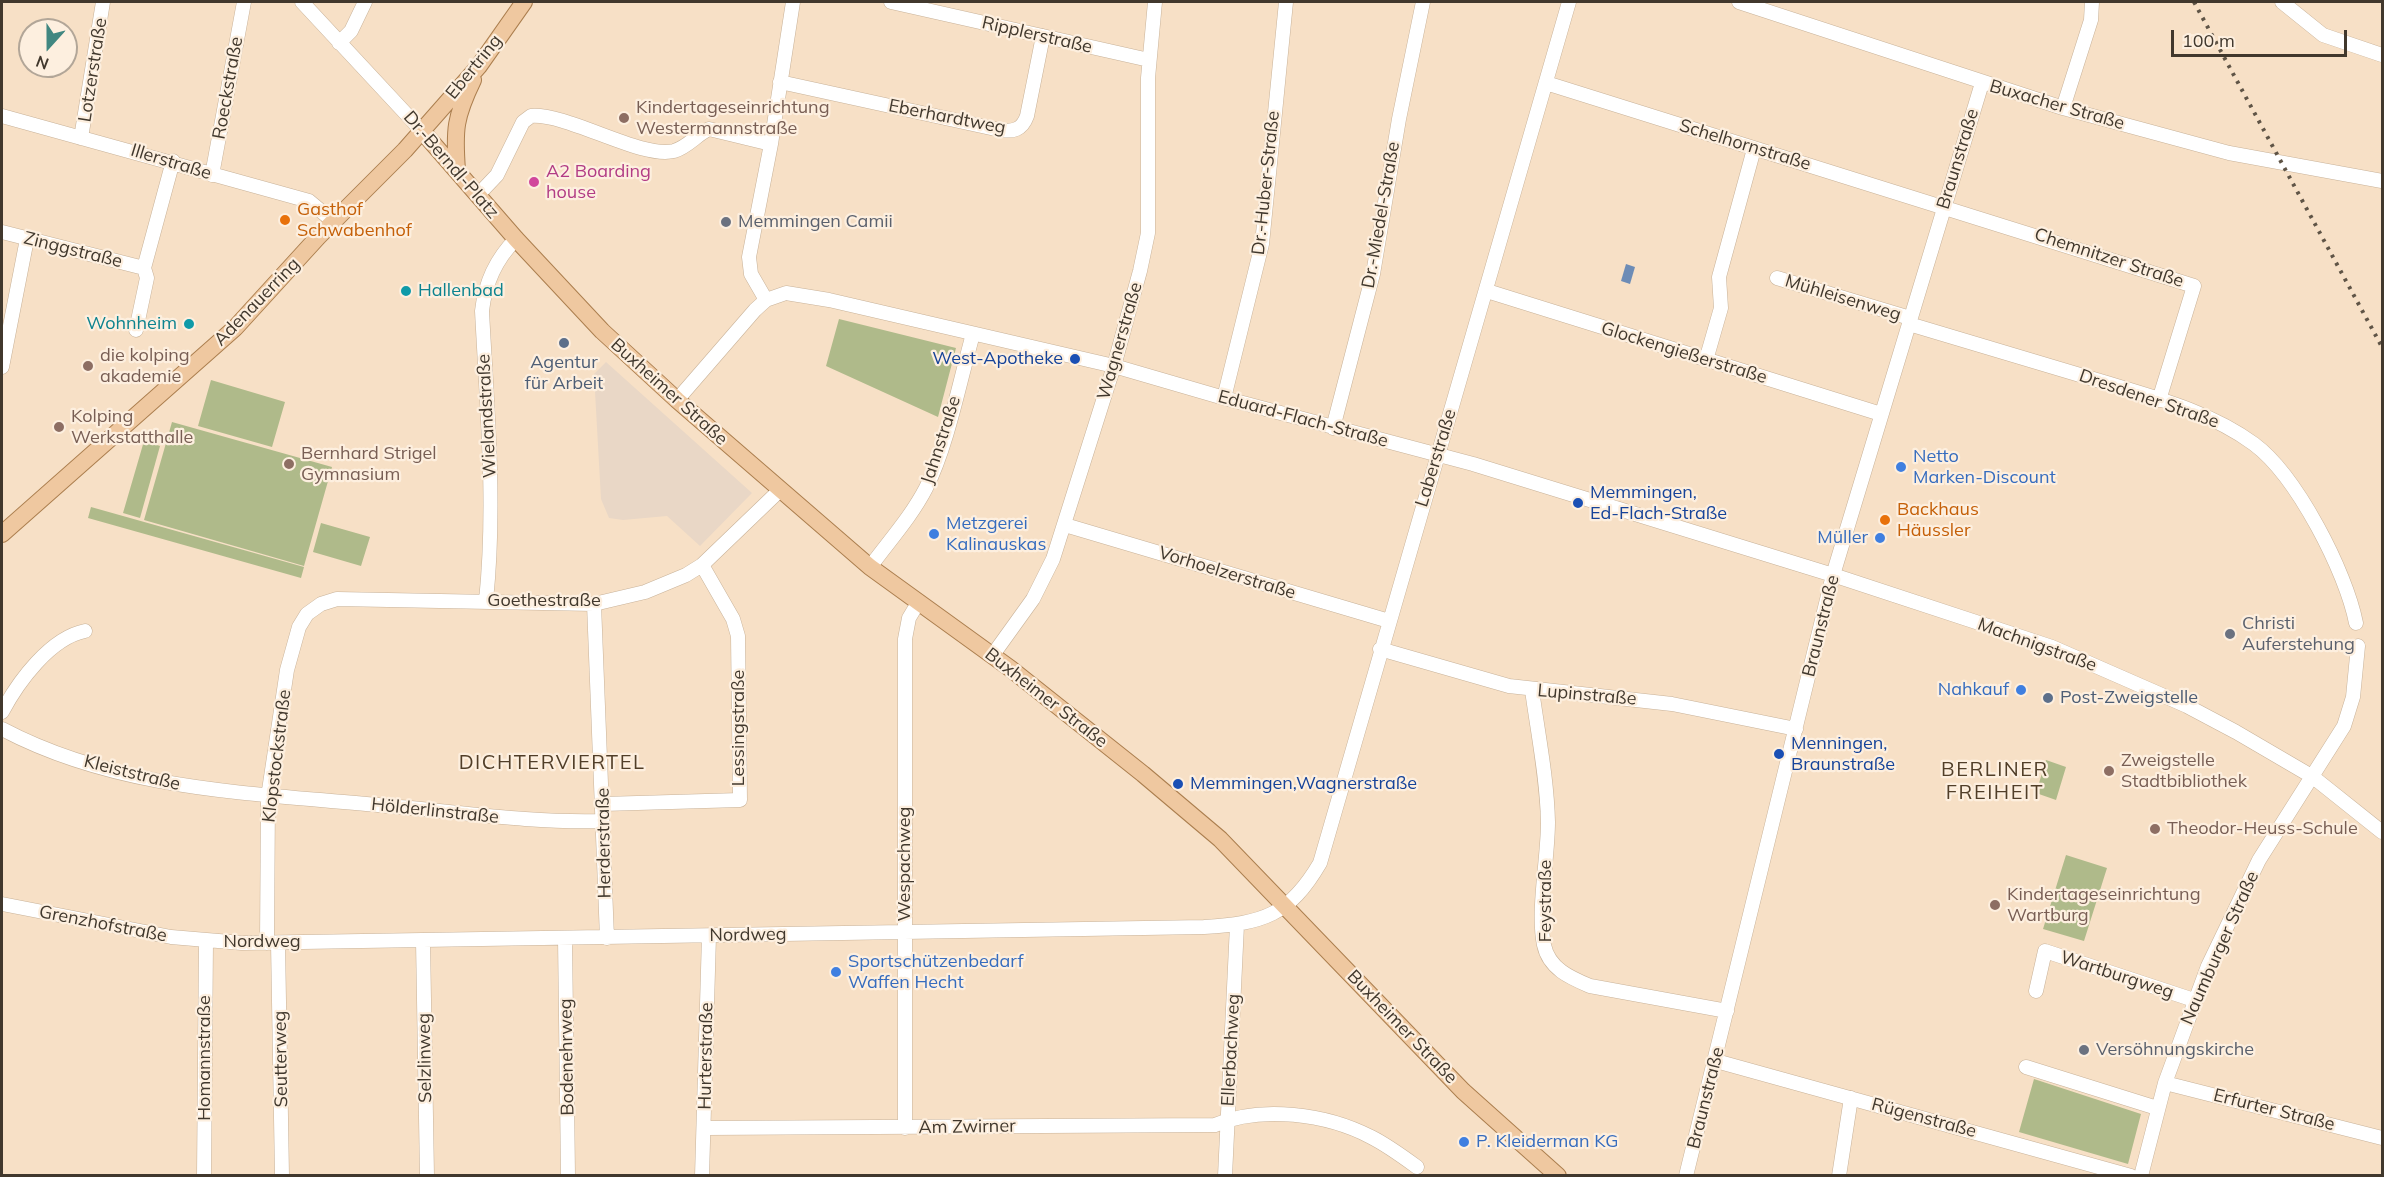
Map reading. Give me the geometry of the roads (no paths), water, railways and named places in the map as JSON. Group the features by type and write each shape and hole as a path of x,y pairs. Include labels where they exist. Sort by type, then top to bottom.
{"main road":[{"name":"Ebertring","path":"422,131 479,66 524,2"},
{"path":"457,170 454,132 459,109 479,66"},
{"name":"Dr.-Berndl-Platz","path":"422,131 516,239"},
{"name":"Adenauerring","path":"2,534 235,328 422,131"},
{"name":"Buxheimer Straße","path":"516,239 602,331 779,491 870,567 992,656 1182,806 1287,906 1463,1091 1558,1176"}],"street":[{"name":"Lotzerstraße","path":"81,138 104,2"},
{"name":"Roeckstraße","path":"212,175 244,2"},
{"name":"Dr.-Berndl-Platz","path":"302,2 422,131"},
{"path":"339,43 351,31 365,2"},
{"path":"677,400 766,300 751,273 749,264 771,144 793,2"},
{"name":"Ripplerstraße","path":"891,2 1149,60"},
{"name":"Wagnerstraße","path":"992,656 1041,585 1065,525 1114,366 1148,233 1149,60 1155,2"},
{"name":"Dr.-Huber-Straße","path":"1224,398 1262,244 1286,2"},
{"name":"Dr.-Miedel-Straße","path":"1333,428 1373,273 1399,119 1423,2"},
{"name":"Laberstraße","path":"1287,906 1308,884 1320,863 1380,649 1487,291 1569,2"},
{"name":"Buxacher Straße","path":"1739,2 2063,108 2238,155 2382,182"},
{"path":"2063,108 2091,20 2092,2"},
{"path":"2282,2 2323,35 2382,55"},
{"name":"Eberhardtweg","path":"780,82 1000,130 1015,131 1020,128 1027,116 1043,36"},
{"name":"Schelhornstraße","path":"1546,83 1754,149 1944,205"},
{"name":"Braunstraße","path":"1686,1176 1716,1061 1833,575 1982,83"},
{"name":"Illerstraße","path":"2,116 173,161 212,175 309,201 334,222"},
{"path":"478,195 497,175 517,131 531,116 556,120 660,151 681,148 709,129 771,144"},
{"path":"1706,360 1721,308 1719,277 1754,149"},
{"path":"136,330 147,278 144,268 173,161"},
{"name":"Chemnitzer Straße","path":"1944,205 2194,286 2159,400"},
{"name":"Zinggstraße","path":"2,232 144,268"},
{"path":"2,367 6,325 27,239"},
{"name":"Wielandstraße","path":"486,602 491,537 482,311 485,291 495,266 516,239"},
{"name":"Mühleisenweg","path":"1777,278 1909,321"},
{"name":"Glockengießerstraße","path":"1487,291 1881,414"},
{"name":"Eduard-Flach-Straße","path":"766,300 786,293 799,294 1114,366 1333,428 1437,454 1833,575"},
{"name":"Dresdener Straße","path":"1909,321 2159,400 2226,425 2257,446 2279,467 2312,519 2343,580 2356,623"},
{"name":"Jahnstraße","path":"870,567 909,516 926,487 936,464 973,334"},
{"name":"Goethestraße","path":"294,642 307,614 321,604 337,599 594,604 645,592 686,575 702,565 779,491"},
{"name":"Vorhoelzerstraße","path":"1065,525 1389,621"},
{"name":"Lessingstraße","path":"603,804 740,800 738,636 734,619 702,565"},
{"name":"Machnigstraße","path":"1833,575 2052,647 2187,706 2313,777 2382,832"},
{"name":"Wespachweg","path":"905,1128 905,639 909,618 918,603"},
{"name":"Herderstraße","path":"594,604 607,938"},
{"path":"2,712 50,652 62,642 86,631"},
{"name":"Klopstockstraße","path":"273,943 268,796 294,642"},
{"name":"Naumburger Straße","path":"2142,1176 2157,1108 2194,1000 2240,895 2336,743 2349,713 2356,675 2358,646"},
{"name":"Lupinstraße","path":"1380,649 1509,686 1672,704 1796,729"},
{"name":"Feystraße","path":"1532,690 1547,804 1543,921 1544,945 1549,957 1557,968 1590,986 1727,1011"},
{"name":"Kleiststraße","path":"2,729 44,747 123,774 165,783 268,796"},
{"name":"Hölderlinstraße","path":"268,796 550,822 602,821"},
{"name":"Grenzhofstraße","path":"2,904 136,932 206,941"},
{"name":"Nordweg","path":"206,941 273,943 607,938 1237,925 1271,915 1287,906"},
{"name":"Ellerbachweg","path":"1225,1176 1237,925"},
{"name":"Hurterstraße","path":"702,1176 709,936"},
{"name":"Bodenehrweg","path":"565,938 568,1176"},
{"name":"Selzlinweg","path":"423,940 427,1176"},
{"name":"Homannstraße","path":"204,1176 206,941"},
{"name":"Seutterweg","path":"273,943 282,1176"},
{"name":"Wartburgweg","path":"2036,991 2045,951 2194,1000"},
{"name":"Rügenstraße","path":"1716,1061 2131,1176"},
{"path":"2025,1067 2157,1108"},
{"name":"Erfurter Straße","path":"2165,1083 2382,1138"},
{"path":"1839,1176 1851,1098"},
{"name":"Am Zwirner","path":"705,1128 1215,1125 1227,1120 1260,1115 1322,1119 1370,1136 1417,1167"}],"water":[{"path":"1626,264 1635,267 1630,284 1621,281"}],"railway":[{"path":"2194,2 2382,347"}],"place":[{"name":"Kindertageseinrichtung Westermannstraße","path":"624,118"},
{"name":"A2 Boarding house","path":"534,182"},
{"name":"Gasthof Schwabenhof","path":"285,220"},
{"name":"Memmingen Camii","path":"726,222"},
{"name":"Hallenbad","path":"406,291"},
{"name":"Wohnheim","path":"189,324"},
{"name":"Agentur für Arbeit","path":"564,343"},
{"name":"West-Apotheke","path":"1075,359"},
{"name":"die kolping akademie","path":"88,366"},
{"name":"Kolping Werkstatthalle","path":"59,427"},
{"name":"Bernhard Strigel Gymnasium","path":"289,464"},
{"name":"Netto Marken-Discount","path":"1901,467"},
{"name":"Memmingen, Ed-Flach-Straße","path":"1578,503"},
{"name":"Backhaus Häussler","path":"1885,520"},
{"name":"Metzgerei Kalinauskas","path":"934,534"},
{"name":"Müller","path":"1880,538"},
{"name":"Christi Auferstehung","path":"2230,634"},
{"name":"Nahkauf","path":"2021,690"},
{"name":"Post-Zweigstelle","path":"2048,698"},
{"name":"Menningen, Braunstraße","path":"1779,754"},
{"name":"Zweigstelle Stadtbibliothek","path":"2109,771"},
{"name":"Memmingen,Wagnerstraße","path":"1178,784"},
{"name":"Theodor-Heuss-Schule","path":"2155,829"},
{"name":"Kindertageseinrichtung Wartburg","path":"1995,905"},
{"name":"Sportschützenbedarf Waffen Hecht","path":"836,972"},
{"name":"Versöhnungskirche","path":"2084,1050"},
{"name":"P. Kleiderman KG","path":"1464,1142"}],"district":[{"name":"DICHTERVIERTEL","path":"552,763"},
{"name":"BERLINER FREIHEIT","path":"1995,782"}]}
